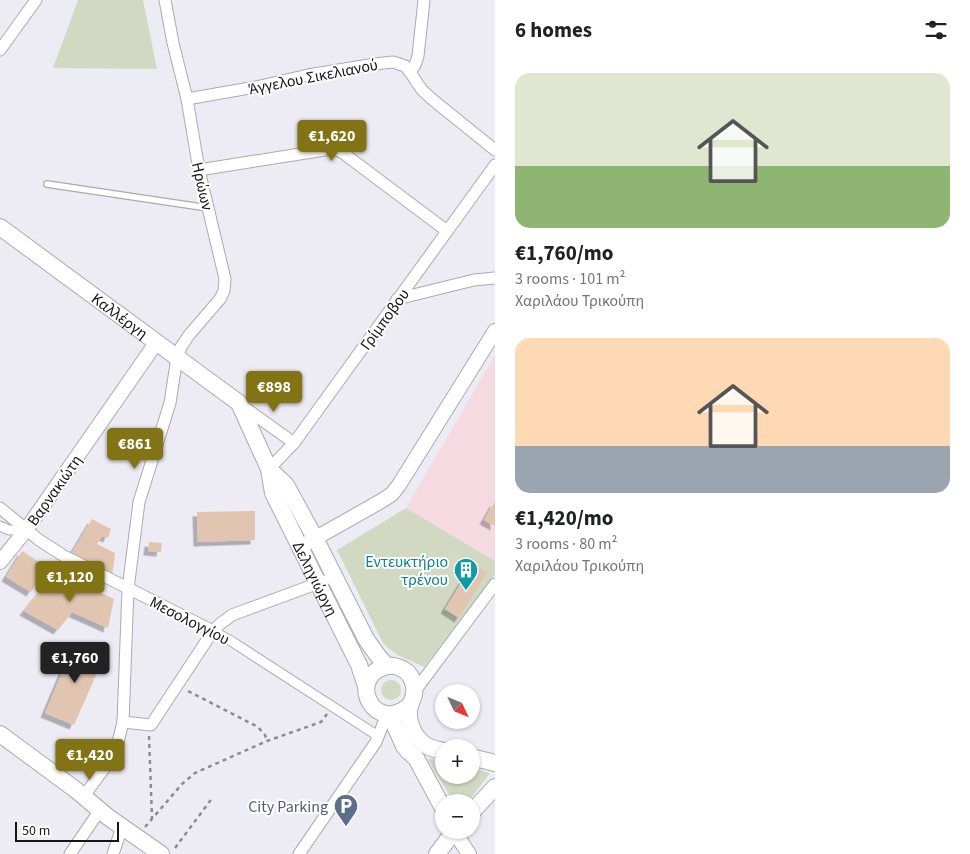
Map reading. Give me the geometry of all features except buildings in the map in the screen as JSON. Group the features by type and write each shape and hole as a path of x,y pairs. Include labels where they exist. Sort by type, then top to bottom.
{"main road":[{"name":"Καλλέργη","path":"0,227 239,404"},
{"name":"Δεληγιώργη","path":"239,404 269,470 273,493 359,665 366,686"},
{"name":"Δεληγιώργη","path":"269,470 286,485 316,538 366,639 387,666"},
{"path":"412,698 404,710 388,714 375,709 370,704 366,686 372,674 378,669 387,666 400,667 406,671 414,684 412,698 408,713 410,722 417,736 429,747 435,749"},
{"path":"388,714 408,751 416,758 435,794"},
{"path":"0,734 84,796 122,827 161,854"},
{"path":"416,758 424,751 435,750"},
{"path":"480,760 495,763"},
{"path":"480,803 495,787"},
{"path":"437,854 448,839"}],"street":[{"path":"0,50 36,0"},
{"name":"Ηρώων","path":"166,0 173,43 187,99 199,170 225,279 220,299 189,335 176,357"},
{"path":"410,72 418,56 424,0"},
{"name":"Άγγελου Σικελιανού","path":"187,99 256,87 318,73 388,62 402,64 433,100 495,150"},
{"path":"199,170 331,149 337,150 447,231"},
{"name":"Γρίμποβου","path":"269,470 294,443 495,165"},
{"path":"398,300 474,280 495,278"},
{"path":"300,547 392,494 400,485 495,331"},
{"name":"Βαρνακιώτη","path":"0,562 26,530 156,343"},
{"path":"84,796 111,758 117,746 123,722 128,589 140,502 170,403 176,357"},
{"path":"239,404 294,443"},
{"name":"Μεσολογγίου","path":"0,508 47,546 231,641 377,739"},
{"path":"0,526 8,530 26,530"},
{"path":"123,722 151,725 213,631 232,615 335,577"},
{"path":"412,698 495,584"},
{"path":"299,854 377,739 388,714"},
{"path":"377,739 391,737 401,739"},
{"path":"70,854 100,810"},
{"path":"113,854 122,827"},
{"path":"460,839 469,854"}],"lane":[{"path":"47,184 208,208"}],"path":[{"path":"178,685 258,727 265,735 267,741"},
{"path":"137,837 190,776 267,741 321,722 332,707"},
{"path":"149,725 152,819"},
{"path":"171,854 213,797"}],"shaded area":[{"path":"495,355 495,561 406,508"}],"green space":[{"path":"78,0 143,0 157,69 53,68"},
{"path":"406,508 495,561 495,574 424,667 397,654 383,643 337,550"},
{"path":"387,680 395,680 401,686 401,694 395,700 387,700 381,694 381,686"},
{"path":"430,758 435,759 435,771 428,760"},
{"path":"480,770 490,773 474,794 449,794 443,784 480,784"}],"place":[{"name":"Εντευκτήριο τρένου","path":"466,591"},
{"name":"City Parking","path":"346,827"}]}
